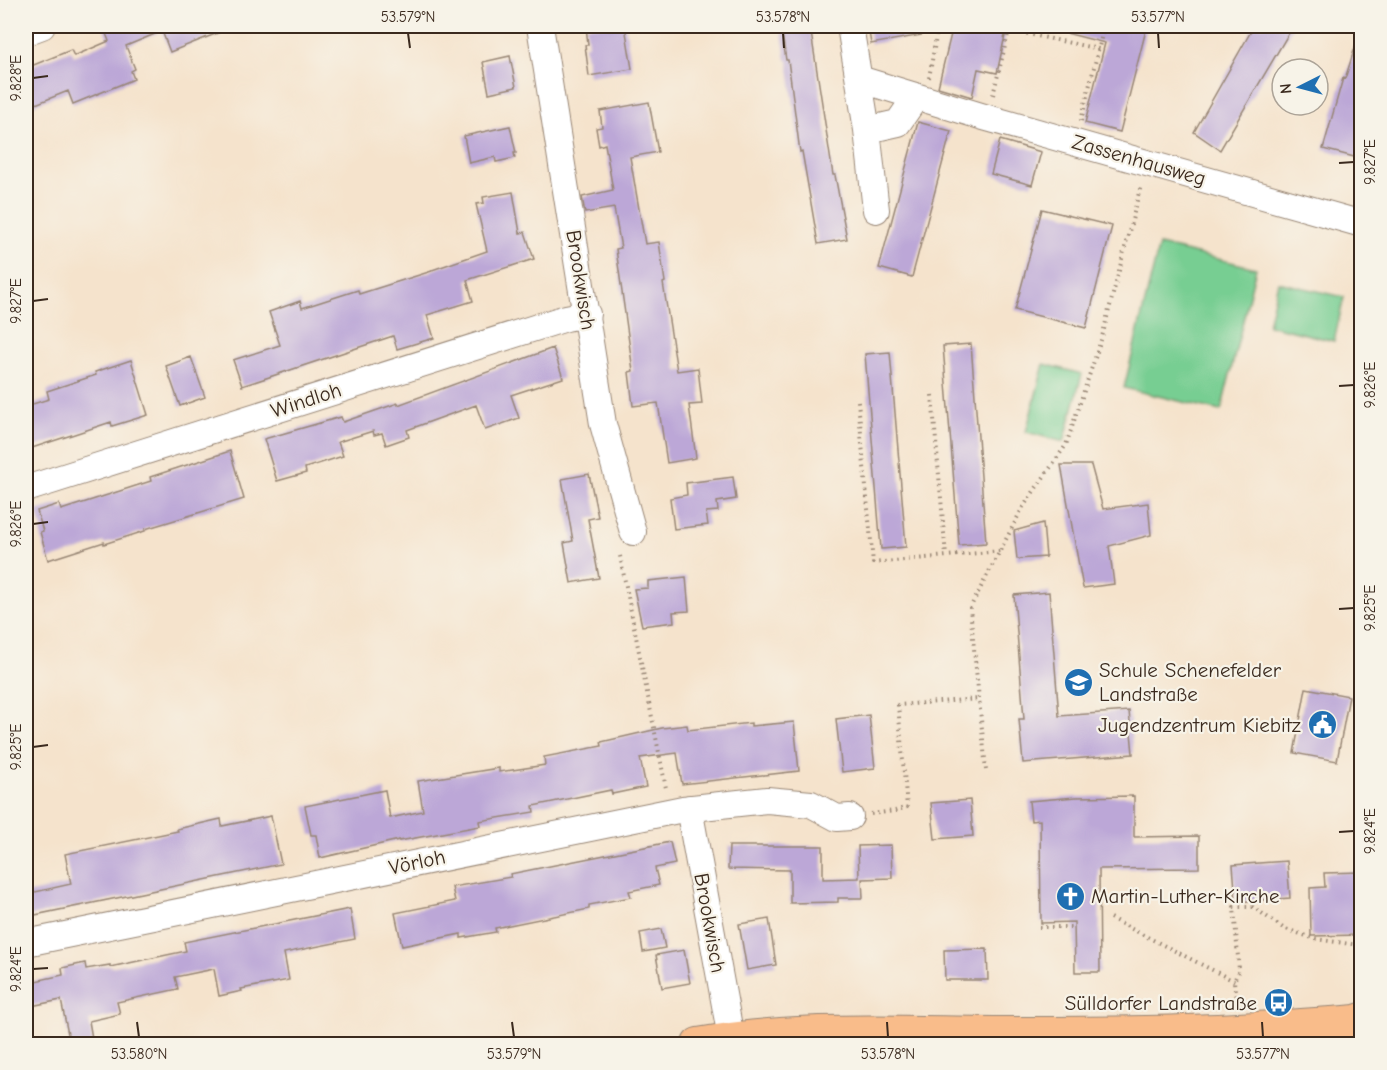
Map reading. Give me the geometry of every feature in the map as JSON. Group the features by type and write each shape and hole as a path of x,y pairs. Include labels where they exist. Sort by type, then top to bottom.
{"main road":[{"path":"698,1044 731,1038 862,1032 1038,1033 1238,1029 1360,1021"}],"street":[{"path":"26,32 42,26"},
{"name":"Brookwisch","path":"540,26 603,424 633,532"},
{"path":"850,26 867,130 876,210"},
{"name":"Zassenhausweg","path":"859,79 920,99 1362,224"},
{"path":"867,130 898,123 920,99"},
{"name":"Windloh","path":"26,489 544,325 586,314"},
{"name":"Vörloh","path":"26,943 678,802 767,800 812,804 837,818 850,817"},
{"name":"Brookwisch","path":"678,802 731,1038"}],"path":[{"path":"920,99 937,31 936,26"},
{"path":"1076,143 1104,26"},
{"path":"988,118 1009,28 1099,49"},
{"path":"986,770 970,608 1023,507 1066,445 1102,337 1148,163"},
{"path":"932,395 946,556"},
{"path":"858,401 873,563 1000,550"},
{"path":"620,556 678,802"},
{"path":"895,811 907,807 898,705 979,699"},
{"path":"1236,1003 1234,981 1239,970 1234,907 1253,907 1283,928 1315,939 1358,945"},
{"path":"1110,918 1234,981"},
{"path":"1039,927 1074,927"}],"green space":[{"path":"1159,245 1256,268 1221,411 1124,388"},
{"path":"1278,282 1344,297 1334,341 1268,325"},
{"path":"1044,364 1082,374 1064,442 1026,432"}],"building":[{"path":"103,26 233,27 170,52 162,31 126,46 135,69 131,71 134,79 73,104 68,91 26,108 26,68 71,50 74,56 109,41"},
{"path":"586,26 625,26 632,69 589,76 585,45 588,45"},
{"path":"781,26 810,26 833,175 835,175 847,239 818,244 802,151 800,152 788,60 786,60"},
{"path":"868,26 921,26 922,35 871,44"},
{"path":"953,26 1007,26 997,73 978,69 972,97 938,87"},
{"path":"1062,26 1147,26 1120,132 1085,123 1105,43 1062,32"},
{"path":"1254,26 1293,26 1275,57 1270,57 1270,65 1220,150 1194,132"},
{"path":"1357,41 1362,41 1362,159 1323,149 1343,78 1345,79"},
{"path":"510,56 516,87 489,93 483,62"},
{"path":"649,102 658,152 630,157 645,244 659,242 677,371 698,368 702,404 689,405 696,458 667,463 658,403 633,406 629,372 633,371 616,249 621,248 614,208 585,213 582,197 613,190 605,144 599,146 596,128 602,127 600,111"},
{"path":"918,122 951,131 912,277 879,268"},
{"path":"510,126 515,158 496,162 495,157 469,163 464,136"},
{"path":"1000,140 1041,152 1032,185 991,174"},
{"path":"513,192 520,233 525,232 534,259 467,280 473,301 427,315 434,338 397,349 393,336 242,386 233,360 280,345 269,312 300,301 302,308 358,290 359,294 487,251 476,204 484,203 483,197"},
{"path":"1042,209 1112,226 1086,328 1015,310"},
{"path":"971,344 986,543 959,545 943,346"},
{"path":"553,348 563,378 511,395 519,418 485,430 476,405 407,430 409,437 386,445 382,433 374,435 373,431 338,442 343,456 305,468 306,473 277,481 264,439 341,417 343,422 398,403 398,405"},
{"path":"890,352 906,547 881,549 865,354"},
{"path":"191,357 205,397 180,406 166,366"},
{"path":"131,360 148,415 112,426 111,422 26,450 26,406 49,399 47,391 96,375 95,372"},
{"path":"230,451 244,499 48,560 37,511 59,504 61,510 151,481 150,477"},
{"path":"1061,465 1091,465 1103,509 1148,503 1151,535 1109,546 1114,584 1083,588"},
{"path":"589,474 598,517 588,519 599,578 571,583 564,543 573,541 562,479"},
{"path":"733,477 736,499 717,502 718,511 706,512 708,525 674,529 670,498 687,495 686,483"},
{"path":"1043,523 1046,557 1017,559 1014,531"},
{"path":"686,577 689,611 673,612 674,622 642,626 634,589 648,588 648,581"},
{"path":"1049,592 1059,716 1129,711 1133,754 1023,763 1019,719 1024,719 1014,595"},
{"name":"Jugendzentrum Kiebitz","path":"1306,688 1349,696 1337,761 1294,753"},
{"path":"869,715 875,768 842,772 836,719"},
{"path":"794,722 799,771 682,784 677,753 640,758 646,787 612,794 611,790 533,806 534,812 479,821 480,826 399,840 320,858 316,835 311,835 305,806 385,790 390,818 423,811 418,781 499,768 499,772 545,765 544,757 602,746 601,742 662,728 687,725 688,730 751,723 751,726"},
{"name":"Martin-Luther-Kirche","path":"1134,796 1134,837 1199,836 1199,868 1099,869 1100,972 1075,972 1074,922 1041,923 1040,820 1031,821 1029,801"},
{"path":"970,800 973,836 935,839 931,803"},
{"path":"271,816 281,864 30,916 26,894 71,884 65,854 178,831 177,829 221,819 222,826"},
{"path":"670,842 675,864 655,868 659,885 629,891 631,897 589,905 589,909 495,928 496,932 461,938 461,934 402,946 395,913 455,901 452,887 511,877 510,874"},
{"path":"891,845 892,878 862,879 863,898 838,898 838,902 790,903 790,870 728,869 729,846 823,846 823,879 859,878 858,846"},
{"path":"1287,861 1290,898 1236,902 1233,865"},
{"path":"1362,872 1362,935 1311,936 1310,888 1325,887 1324,873"},
{"path":"350,909 355,939 284,953 289,980 241,989 242,991 219,996 214,969 175,977 178,989 117,1002 120,1014 89,1021 93,1044 70,1044 61,1000 26,1007 26,983 63,975 62,968 85,963 86,969 110,965 110,967 186,951 184,942"},
{"path":"769,919 776,965 747,970 739,924"},
{"path":"661,929 665,948 643,952 640,933"},
{"path":"987,949 988,980 945,980 944,950"},
{"path":"684,950 690,983 662,988 656,955"}],"place":[{"name":"Schule Schenefelder Landstraße","path":"1078,682"},
{"name":"Jugendzentrum Kiebitz","path":"1322,725"},
{"name":"Martin-Luther-Kirche","path":"1070,896"},
{"name":"Sülldorfer Landstraße","path":"1278,1003"}]}
